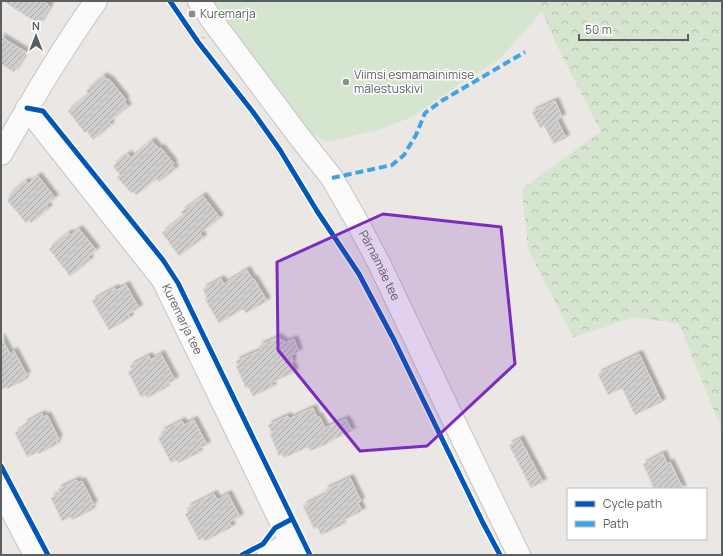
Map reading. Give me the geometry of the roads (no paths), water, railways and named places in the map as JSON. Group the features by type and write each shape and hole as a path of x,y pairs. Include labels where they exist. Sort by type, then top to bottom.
{"street":[{"path":"1,154 27,108 75,30 96,1"},
{"name":"Pärnamäe tee","path":"199,1 223,36 332,178 348,205 378,263 519,555"},
{"name":"Kuremarja tee","path":"27,108 163,280 294,549"},
{"path":"1,490 35,555"},
{"path":"268,555 294,549"}],"place":[{"name":"Kuremarja","path":"192,14"},
{"name":"Viimsi esmamainimise mälestuskivi","path":"346,82"}]}
